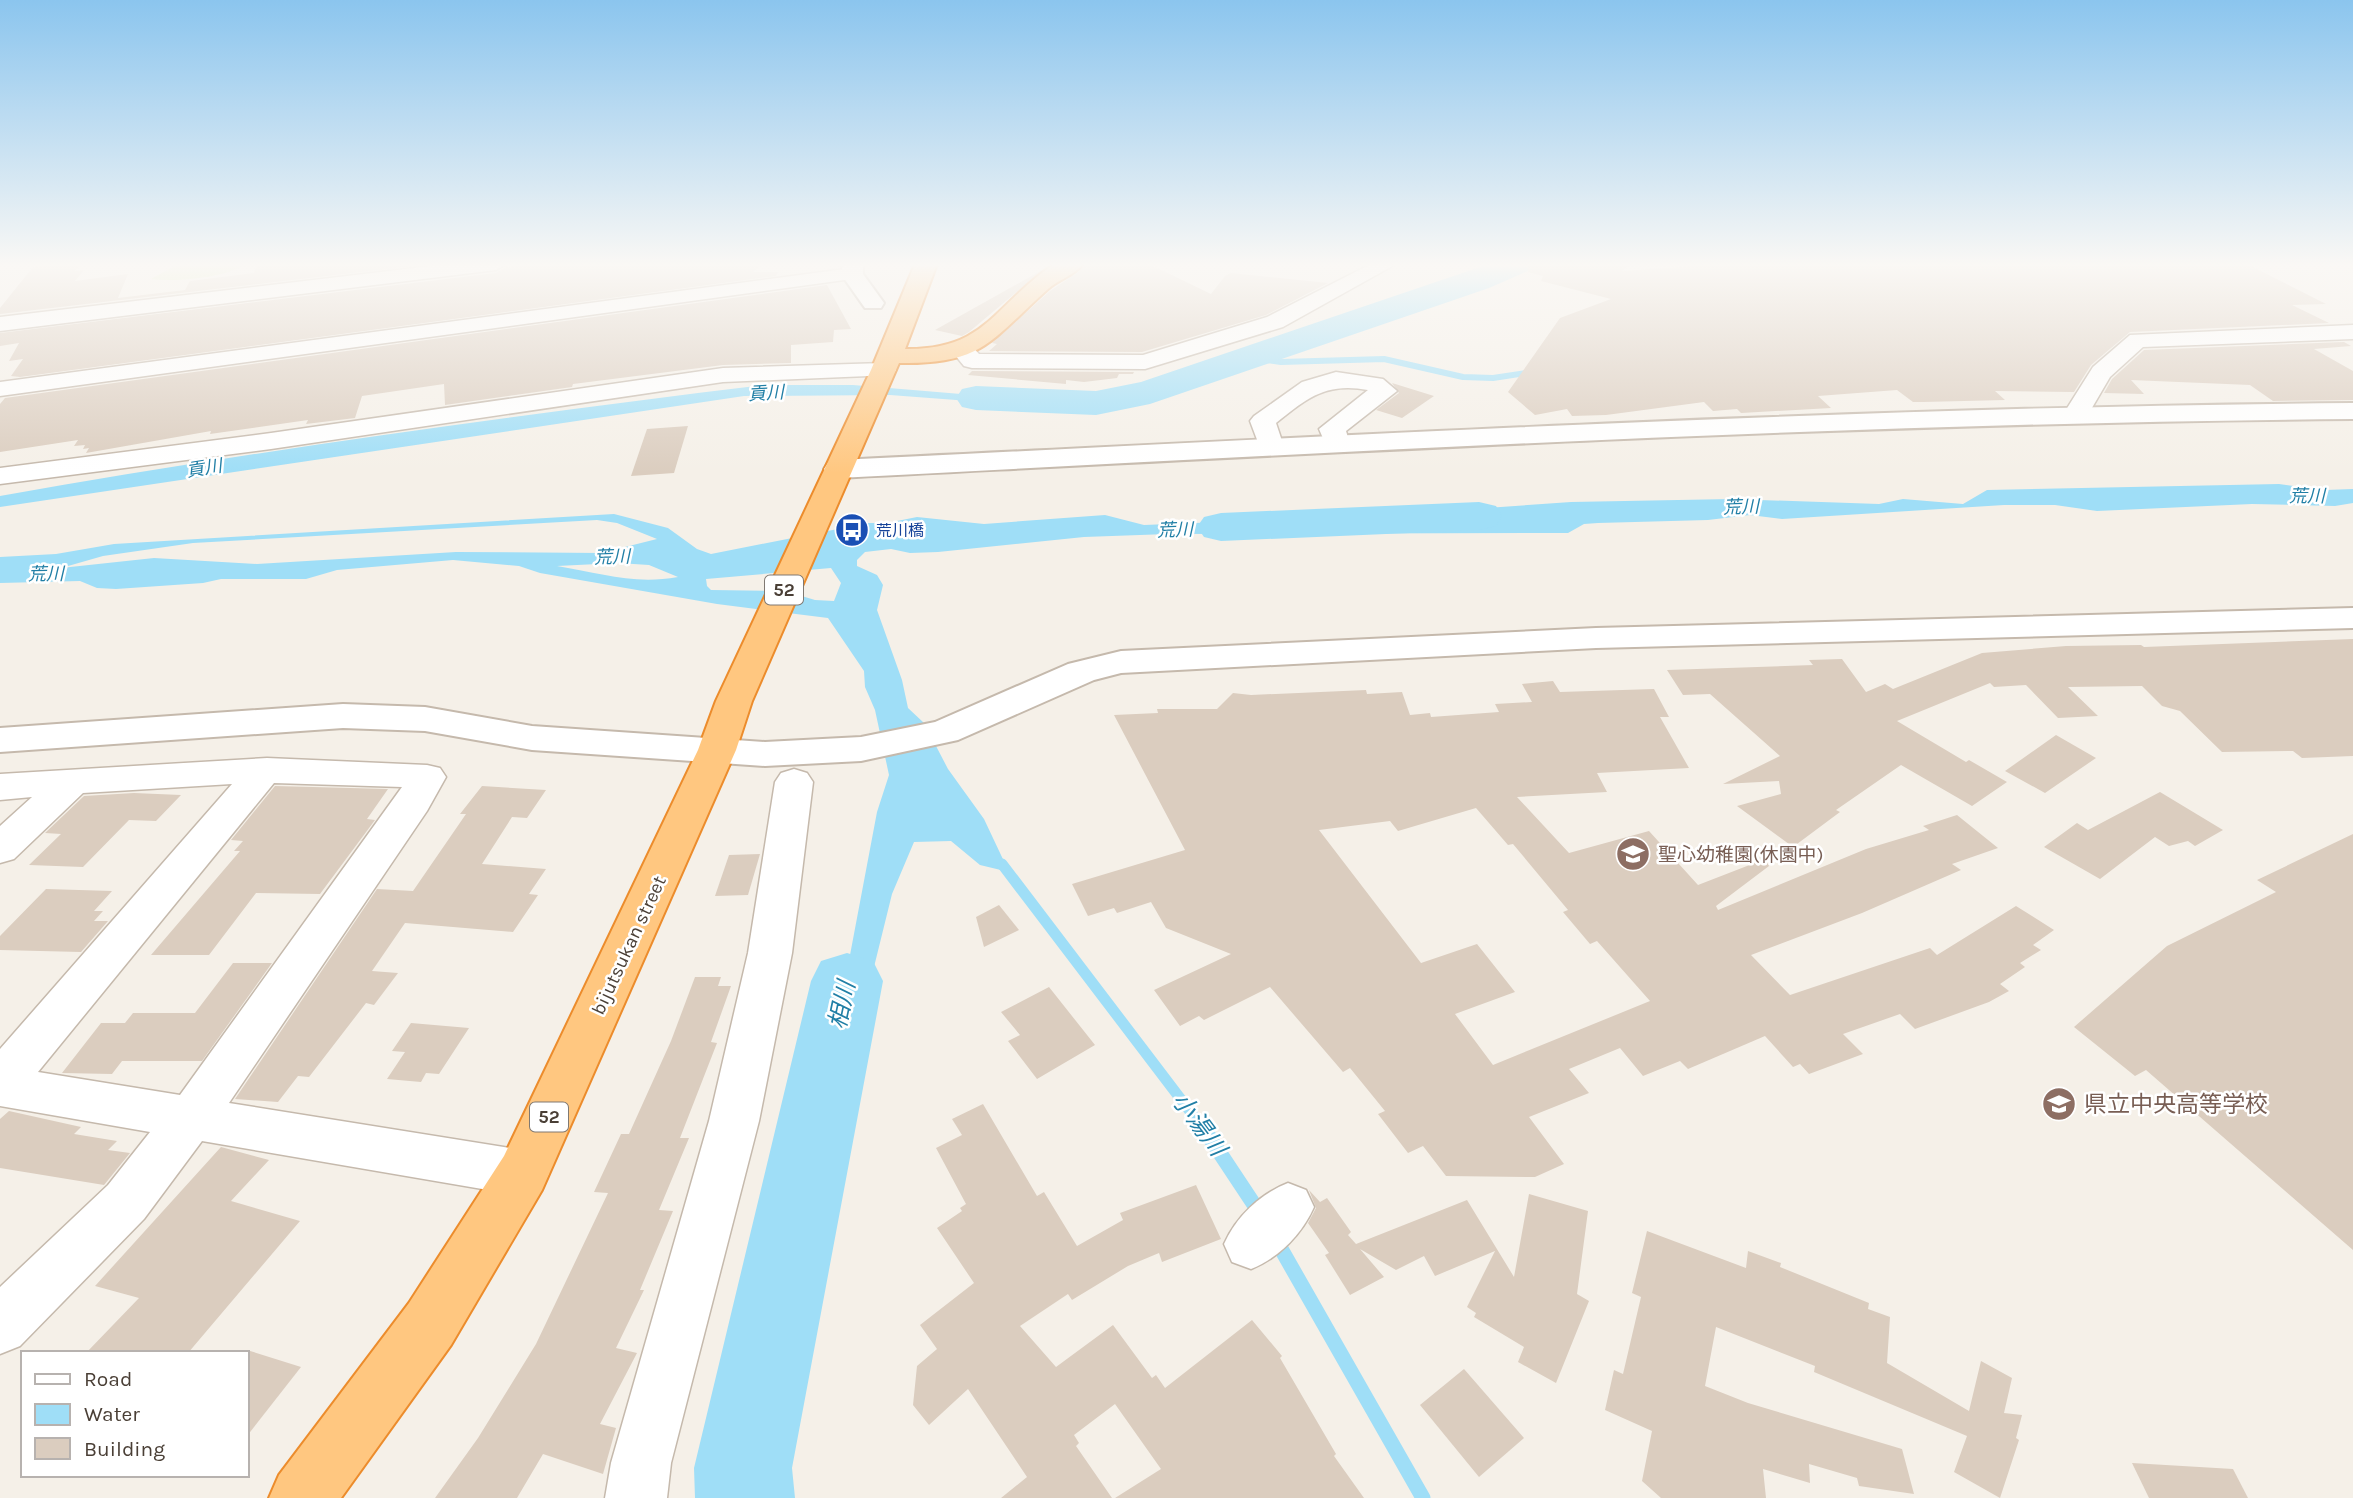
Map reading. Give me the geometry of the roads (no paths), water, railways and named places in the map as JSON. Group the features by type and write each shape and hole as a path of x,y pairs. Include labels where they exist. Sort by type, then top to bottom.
{"highway":[{"name":"52","path":"885,367 898,334"},
{"path":"885,367 962,349 986,334"},
{"name":"bijutsukan street","path":"302,1498 430,1324 523,1174 717,750 734,701 885,367"}],"street":[{"path":"0,389 392,334"},
{"path":"962,349 972,361 1145,362 1236,334"},
{"path":"2077,413 2086,391 2126,347 2138,340 2302,334"},
{"path":"0,476 271,441 723,375 885,367"},
{"path":"1271,447 1263,421 1304,389 1344,377 1381,386 1385,391 1332,429 1337,444"},
{"path":"836,474 1271,447 2077,413 2353,411"},
{"path":"0,740 343,716 425,719 532,738 765,754 861,749 945,732 1081,672 1121,662 1596,638 2353,618"},
{"path":"0,787 263,772 367,771 427,777 405,814 191,1118 126,1202 0,1326"},
{"path":"0,1085 263,772"},
{"path":"0,849 73,781"},
{"path":"636,1498 640,1463 736,1108 770,953 794,782"},
{"path":"0,1085 523,1174"},
{"path":"1251,1244 1288,1207"}],"water":[{"path":"765,385 853,385 1056,402 996,403 890,395 744,396 0,507 0,496 191,464 477,422"},
{"path":"2279,484 2325,490 2353,489 2353,503 2335,506 2252,504 2097,511 2055,505 2004,505 1782,519 1750,515 1708,520 1598,523 1584,524 1568,533 1168,534 1084,537 938,552 910,553 891,549 865,552 857,560 857,566 877,575 883,585 877,610 902,680 908,708 924,723 948,769 984,819 1009,872 980,865 951,841 914,842 892,894 874,967 830,1061 877,812 889,775 875,710 865,687 864,671 828,618 717,604 540,573 519,566 453,560 337,570 306,579 221,579 203,583 116,589 97,588 80,581 0,583 0,557 56,554 114,544 614,514 668,528 697,549 711,554 868,523 887,523 917,517 984,524 1105,515 1144,525 1271,520 1332,529 1392,522 1402,516 1443,511 1571,502 1732,499 1879,504 1903,499 1963,504 1987,490","holes":["597,520 617,523 657,539 601,553 456,552 257,564 154,558 61,568 103,556 193,543","618,563 649,565 678,577 632,579 557,566","831,568 841,583 834,601 815,600 785,591 711,590 706,579"]}],"waterway":[{"name":"貢川","path":"976,398 1096,403 1150,392 1321,334"},
{"path":"1252,358 1281,362 1384,359 1463,377 1493,378 1532,372"},
{"name":"荒川","path":"1221,527 1479,516"},
{"name":"小湯川","path":"1002,864 1205,1131"},
{"name":"相川","path":"745,1498 743,1468 847,981"},
{"name":"小湯川","path":"1204,1129 1261,1215"},
{"name":"小湯川","path":"1276,1240 1423,1498"}],"place":[{"name":"荒川橋","path":"852,530"},
{"name":"聖心幼稚園(休園中)","path":"1633,854"},
{"name":"県立中央高等学校","path":"2059,1104"}]}
